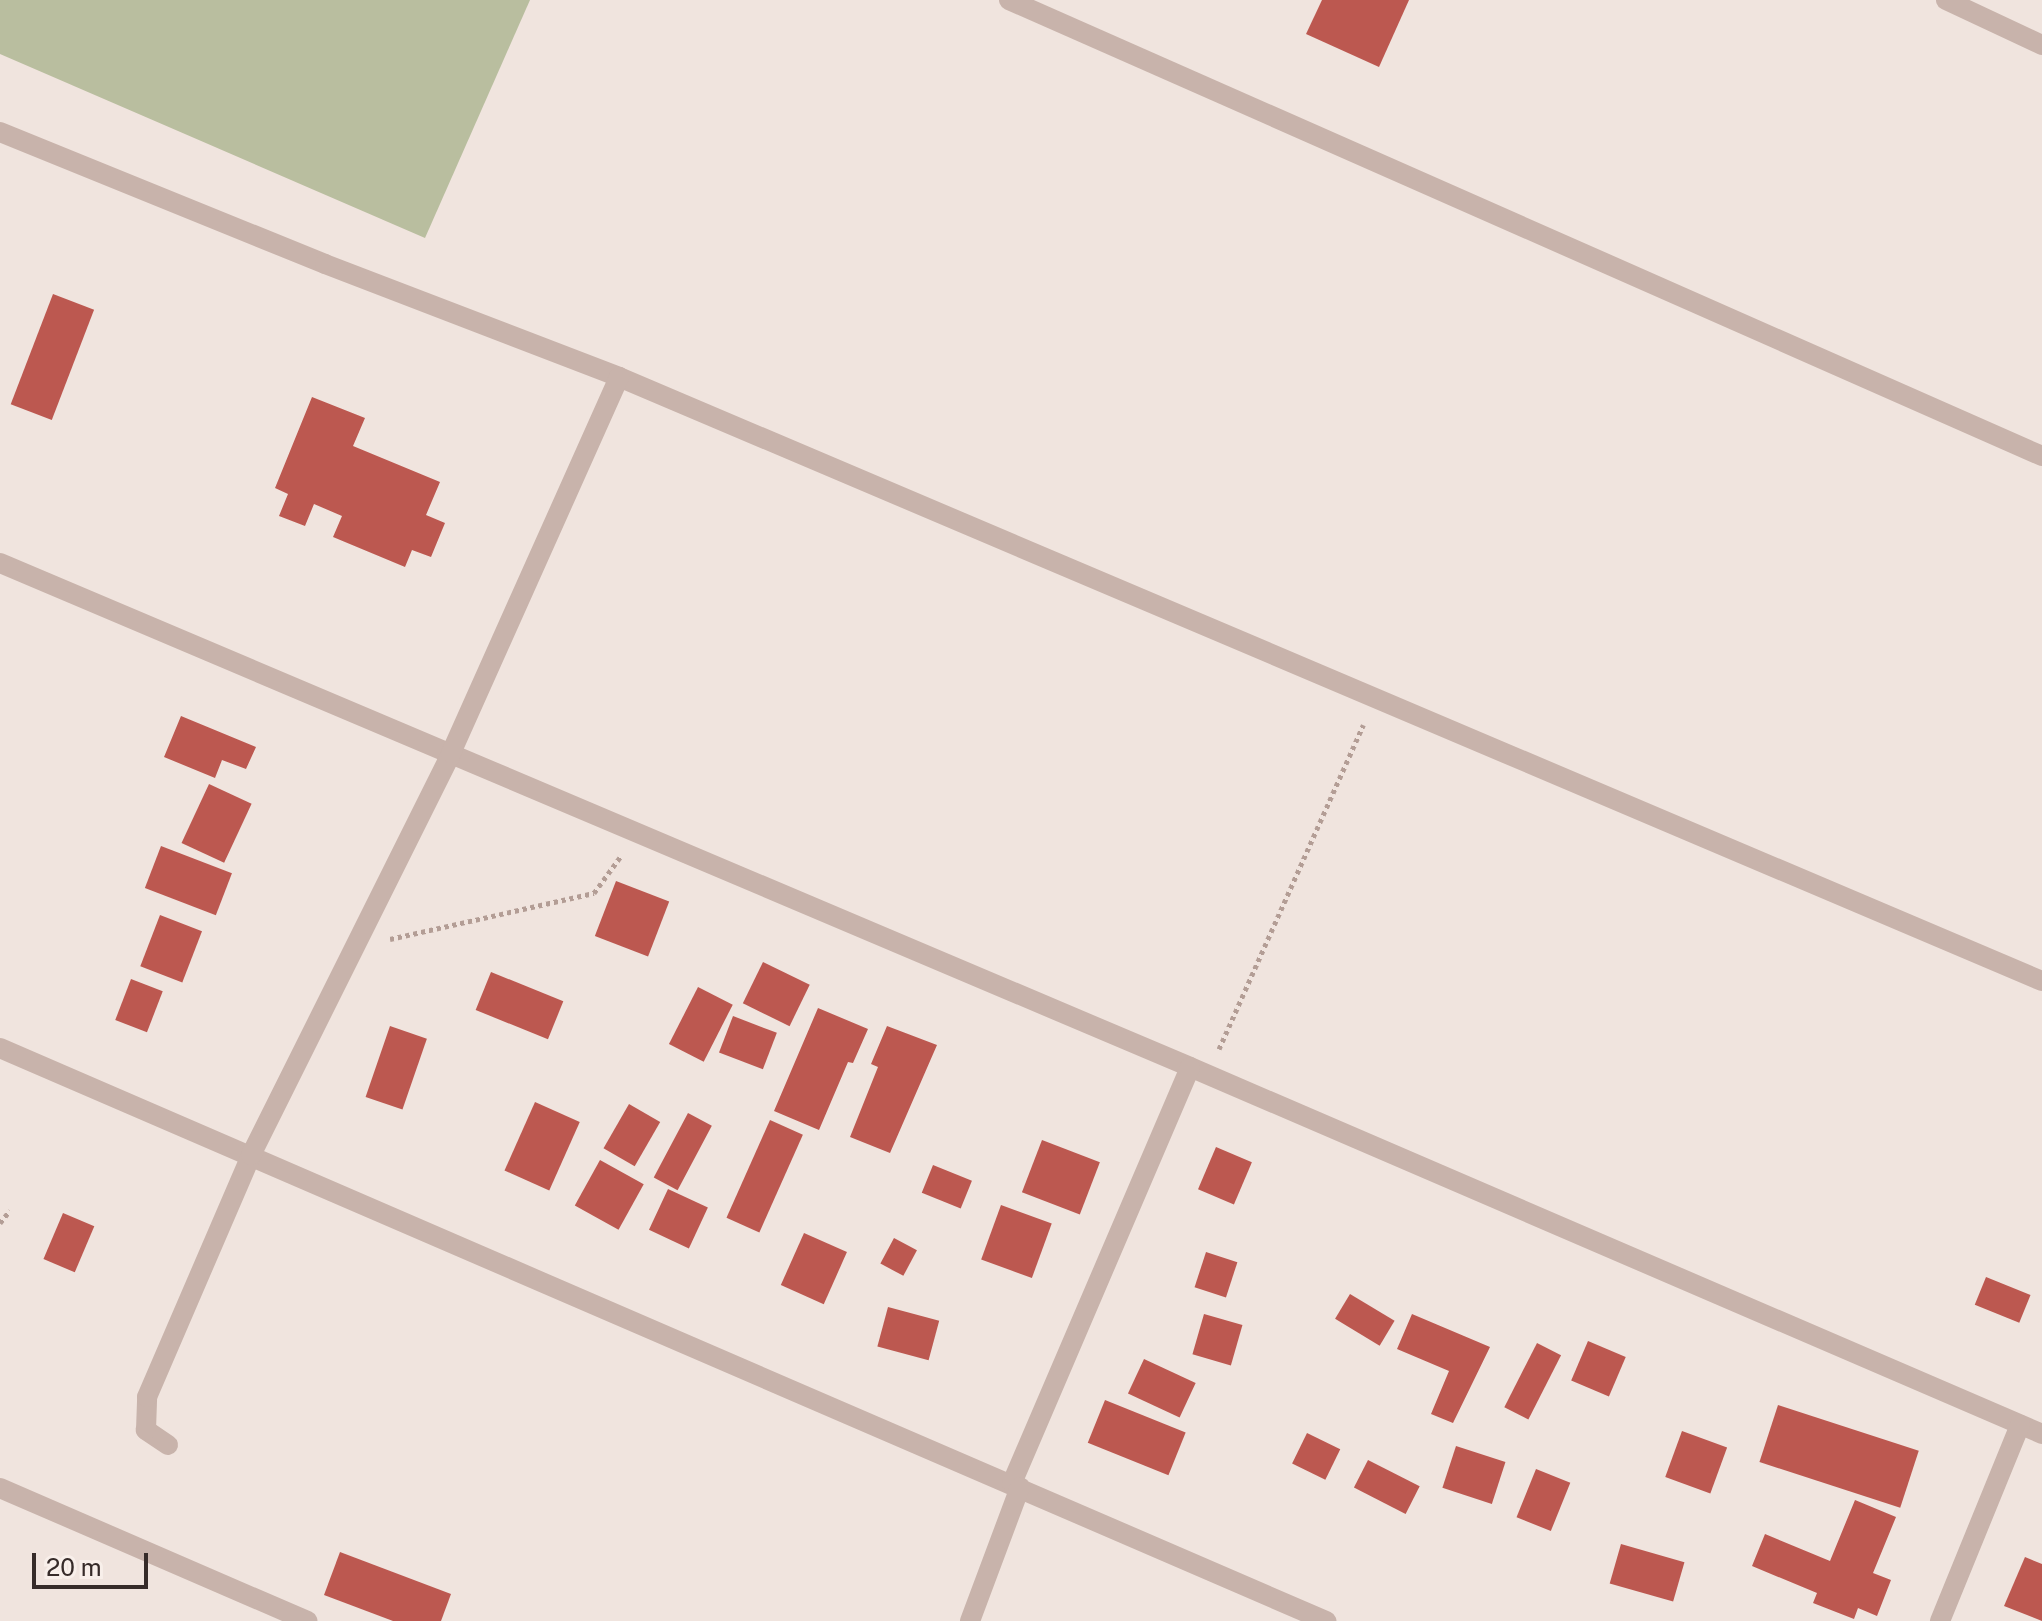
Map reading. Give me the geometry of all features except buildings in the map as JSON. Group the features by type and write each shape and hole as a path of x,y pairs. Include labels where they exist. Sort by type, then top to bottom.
{"street":[{"path":"1009,0 2042,456"},
{"path":"1946,0 2042,45"},
{"path":"0,132 325,264 619,377 2042,981"},
{"path":"168,1445 146,1430 147,1397 251,1155 451,753 619,377"},
{"path":"0,563 2035,1427 1940,1621"},
{"path":"0,1048 1326,1621"},
{"path":"970,1621 1016,1485 1199,1071"},
{"path":"0,1488 308,1621"}],"path":[{"path":"1199,1071 1374,699"},
{"path":"354,948 594,893 638,833"},
{"path":"0,1223 10,1210"}],"green space":[{"path":"0,0 530,0 425,238 0,54"}]}
